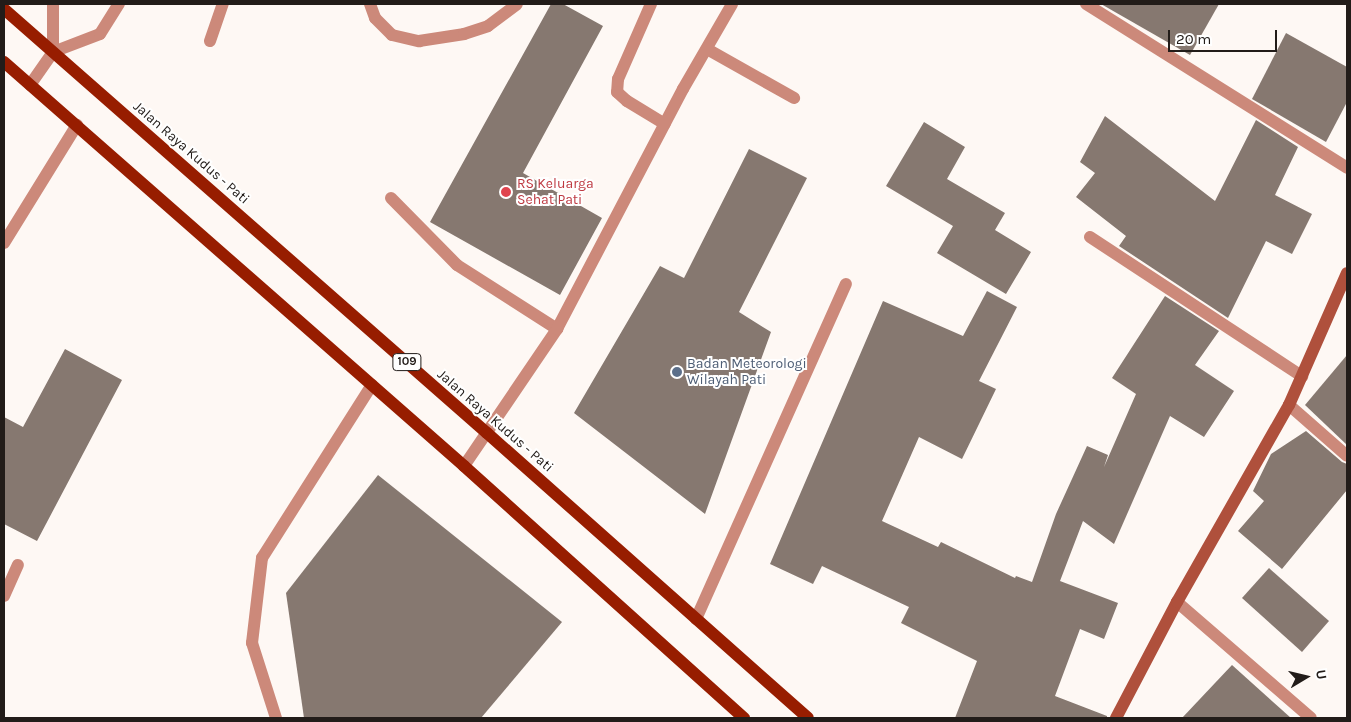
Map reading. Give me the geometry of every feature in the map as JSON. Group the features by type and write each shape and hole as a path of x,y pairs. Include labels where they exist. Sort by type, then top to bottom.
{"main road":[{"name":"Jalan Raya Kudus - Pati","path":"4,9 808,718"},
{"path":"4,62 464,466 744,718"}],"street":[{"path":"30,85 52,52 53,4"},
{"path":"52,52 100,34 119,4"},
{"path":"210,41 223,4"},
{"path":"370,4 375,18 392,35 419,42 464,34 488,26 517,4"},
{"path":"651,4 618,79 617,92 627,102 666,124"},
{"path":"464,466 557,329 732,4"},
{"path":"1086,4 1347,168"},
{"path":"707,49 794,98"},
{"path":"4,243 78,125"},
{"path":"391,198 457,265 557,329"},
{"path":"1090,237 1302,376"},
{"path":"1116,718 1177,602 1290,405 1346,278"},
{"path":"696,619 846,284"},
{"path":"276,718 252,643 262,558 372,385"},
{"path":"1290,405 1347,456"},
{"path":"4,596 18,565"},
{"path":"1177,602 1312,718"}],"building":[{"path":"551,4 563,4 603,26 523,173 602,218 560,295 430,222"},
{"path":"1101,4 1219,4 1190,55"},
{"path":"1286,33 1347,67 1347,102 1326,142 1252,99"},
{"path":"1105,116 1215,201 1256,120 1298,147 1275,195 1312,214 1292,254 1266,241 1228,318 1119,246 1126,236 1076,197 1095,173 1080,162"},
{"path":"924,122 965,147 947,179 1005,213 995,230 1031,252 1006,294 937,253 953,226 886,186"},
{"name":"Badan Meteorologi Wilayah Pati","path":"749,149 807,178 739,312 771,332 705,514 574,413 660,266 684,278"},
{"path":"987,291 1017,307 979,381 996,389 962,459 919,437 882,521 938,547 941,542 1015,578 1016,576 1032,582 1056,514 1087,446 1108,455 1104,467 1136,394 1112,378 1165,296 1219,331 1195,365 1234,391 1204,437 1170,416 1114,544 1083,521 1060,581 1118,603 1104,639 1080,629 1055,696 1107,716 1107,718 955,718 977,661 901,623 909,607 822,566 813,584 770,564 883,301 963,336"},
{"path":"65,349 122,380 37,541 4,524 4,417 23,427"},
{"path":"1347,355 1347,445 1305,405"},
{"path":"1306,431 1342,462 1347,464 1347,490 1282,569 1238,531 1264,501 1253,491 1271,454"},
{"path":"378,475 562,622 481,718 304,718 286,593"},
{"path":"1269,568 1329,621 1302,652 1242,598"},
{"path":"1232,665 1291,718 1182,718"}],"place":[{"name":"RS Keluarga Sehat Pati","path":"506,192"},
{"name":"Badan Meteorologi Wilayah Pati","path":"677,372"}]}
